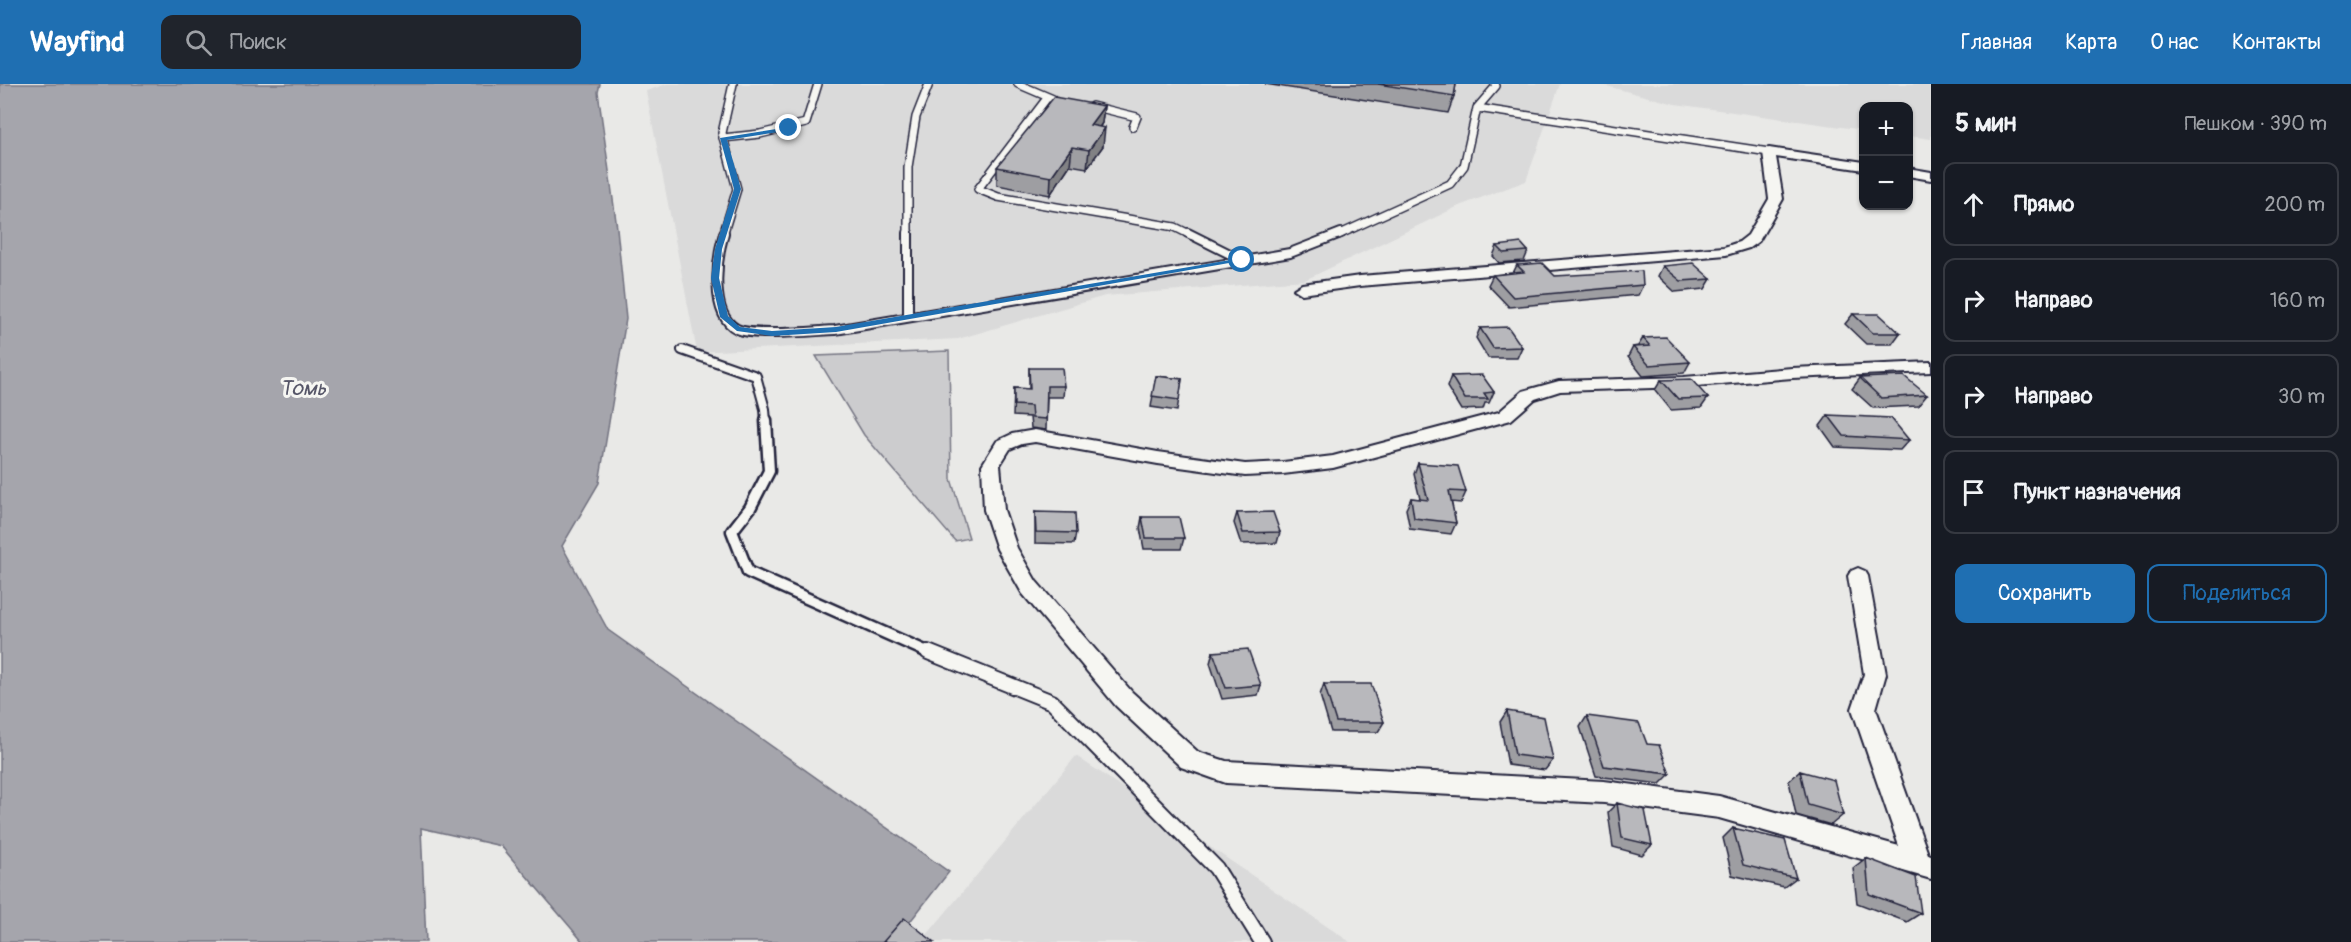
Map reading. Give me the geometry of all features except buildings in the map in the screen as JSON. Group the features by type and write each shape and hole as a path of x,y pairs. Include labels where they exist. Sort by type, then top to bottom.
{"street":[{"path":"1302,289 1360,281 1497,271 1735,248 1754,238 1776,199 1769,152 1859,165"},
{"path":"1913,173 1931,176"},
{"path":"1924,864 1719,807 1657,798 1604,792 1226,772 1190,760 1124,699 1029,587 1007,549 994,510 991,465 1003,445 1018,438 1035,436 1158,458 1245,470 1283,468 1333,462 1505,416 1529,394 1559,386 1684,382 1792,373 1931,367"},
{"path":"1858,576 1875,674 1864,709 1924,864"}],"lane":[{"path":"733,84 722,133 737,189 719,249 715,278 724,317 737,329 772,333 836,330 908,315 1290,253 1329,239 1450,184 1464,166 1477,108 1496,86 1495,84"},
{"path":"723,138 760,134 806,123 818,84"},
{"path":"908,315 908,166 916,117 929,84"},
{"path":"1018,84 1047,98 1057,99"},
{"path":"1047,98 978,189 998,197 1175,227 1242,260"},
{"path":"1089,105 1137,117 1132,127"},
{"path":"1477,108 1769,152"},
{"path":"682,350 756,376 765,409 769,471 750,508 732,531 748,572 932,654 1052,702 1216,868 1262,942"}],"shaded area":[{"path":"667,84 1560,84 1526,181 1459,206 1305,280 1105,296 958,339 697,352 646,91"},
{"path":"1599,84 1931,84 1931,139 1913,137 1913,102 1859,102 1859,129 1675,104"},
{"path":"949,351 951,479 969,538 955,541 864,435 816,356"},
{"path":"1076,756 1350,942 921,942"}],"water":[{"name":"Томь","path":"0,84 600,84 598,92 617,228 626,319 599,483 562,546 608,630 949,872 894,942 583,942 501,846 421,828 426,942 0,942"}],"route":[{"path":"789,128 723,138 737,189 719,249 715,278 724,317 737,329 772,333 836,330 908,315 1242,260"}]}
